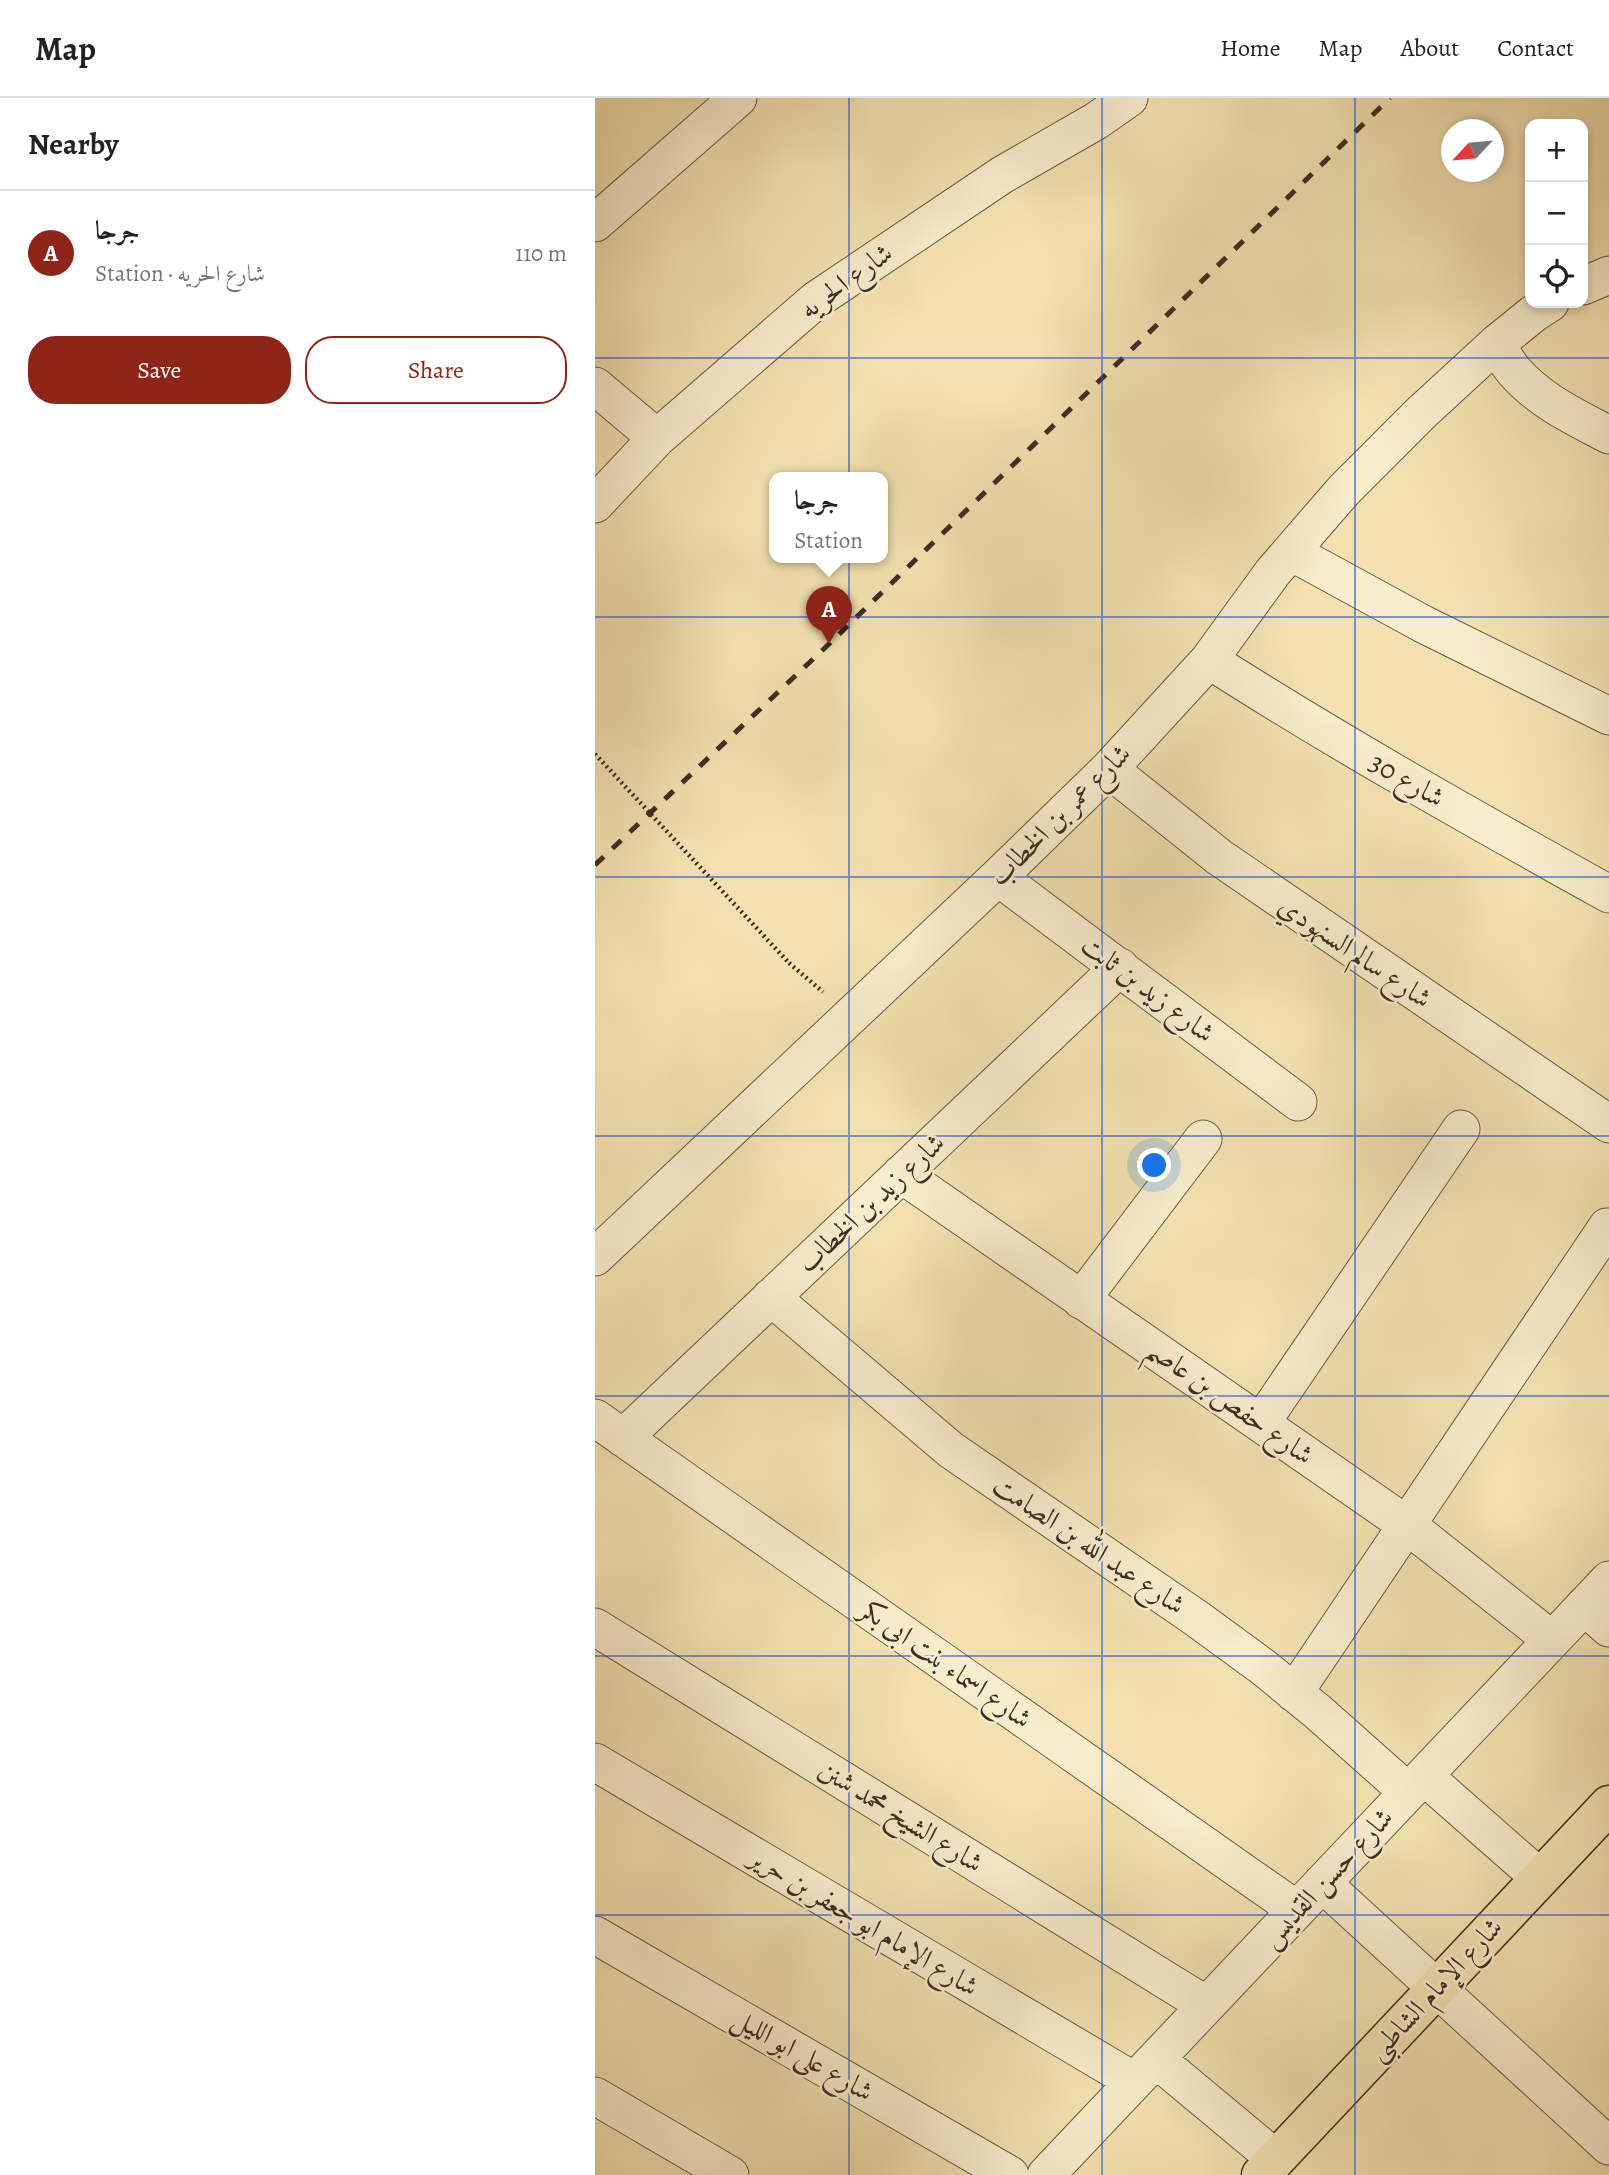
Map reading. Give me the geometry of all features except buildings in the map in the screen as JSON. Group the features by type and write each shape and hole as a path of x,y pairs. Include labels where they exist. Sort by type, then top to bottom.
{"main road":[{"name":"شارع الإمام الشاطبى","path":"1269,2167 1609,1805"}],"street":[{"path":"595,223 738,98"},
{"name":"شارع الحريه","path":"595,504 657,438 816,300 1002,175 1096,121 1129,98"},
{"path":"1588,284 1609,275"},
{"name":"شارع عمر بن الخطاب","path":"595,1257 1109,769 1209,660 1273,572 1354,480 1496,344 1542,308"},
{"path":"1496,344 1514,371 1537,394 1562,411 1609,435"},
{"path":"595,386 657,438"},
{"path":"1291,552 1423,624 1609,716"},
{"name":"شارع 30","path":"1209,660 1279,705 1429,793 1609,894"},
{"name":"شارع سالم السنهودي","path":"1109,769 1219,857 1609,1124"},
{"name":"شارع زيد بن ثابت","path":"998,877 1298,1102"},
{"name":"شارع زيد بن الخطاب","path":"609,1428 771,1297 1120,967"},
{"path":"1261,1423 1461,1129"},
{"path":"1081,1300 1203,1139"},
{"name":"شارع حفص بن عاصم","path":"901,1174 1407,1525 1552,1640"},
{"path":"1294,1693 1607,1227"},
{"name":"شارع عبد الله بن الصامت","path":"771,1297 951,1450 1196,1618 1540,1878"},
{"name":"شارع اسماء بنت ابى بكر","path":"609,1428 1297,1910"},
{"name":"شارع حسن القديس","path":"1046,2175 1552,1640 1597,1617 1609,1580"},
{"name":"شارع الشيخ محمد شنن","path":"595,1627 1206,2005"},
{"name":"شارع الإمام ابو جعفر بن حرير","path":"595,1762 1145,2070 1269,2167"},
{"path":"1322,1883 1609,2146"},
{"name":"شارع على ابو الليل","path":"595,1936 1010,2175"},
{"path":"595,2096 730,2175"}],"path":[{"path":"595,754 789,963 823,993"}],"railway":[{"path":"595,865 829,644 1390,98"}],"place":[{"name":"جرجا","path":"829,644"}]}
